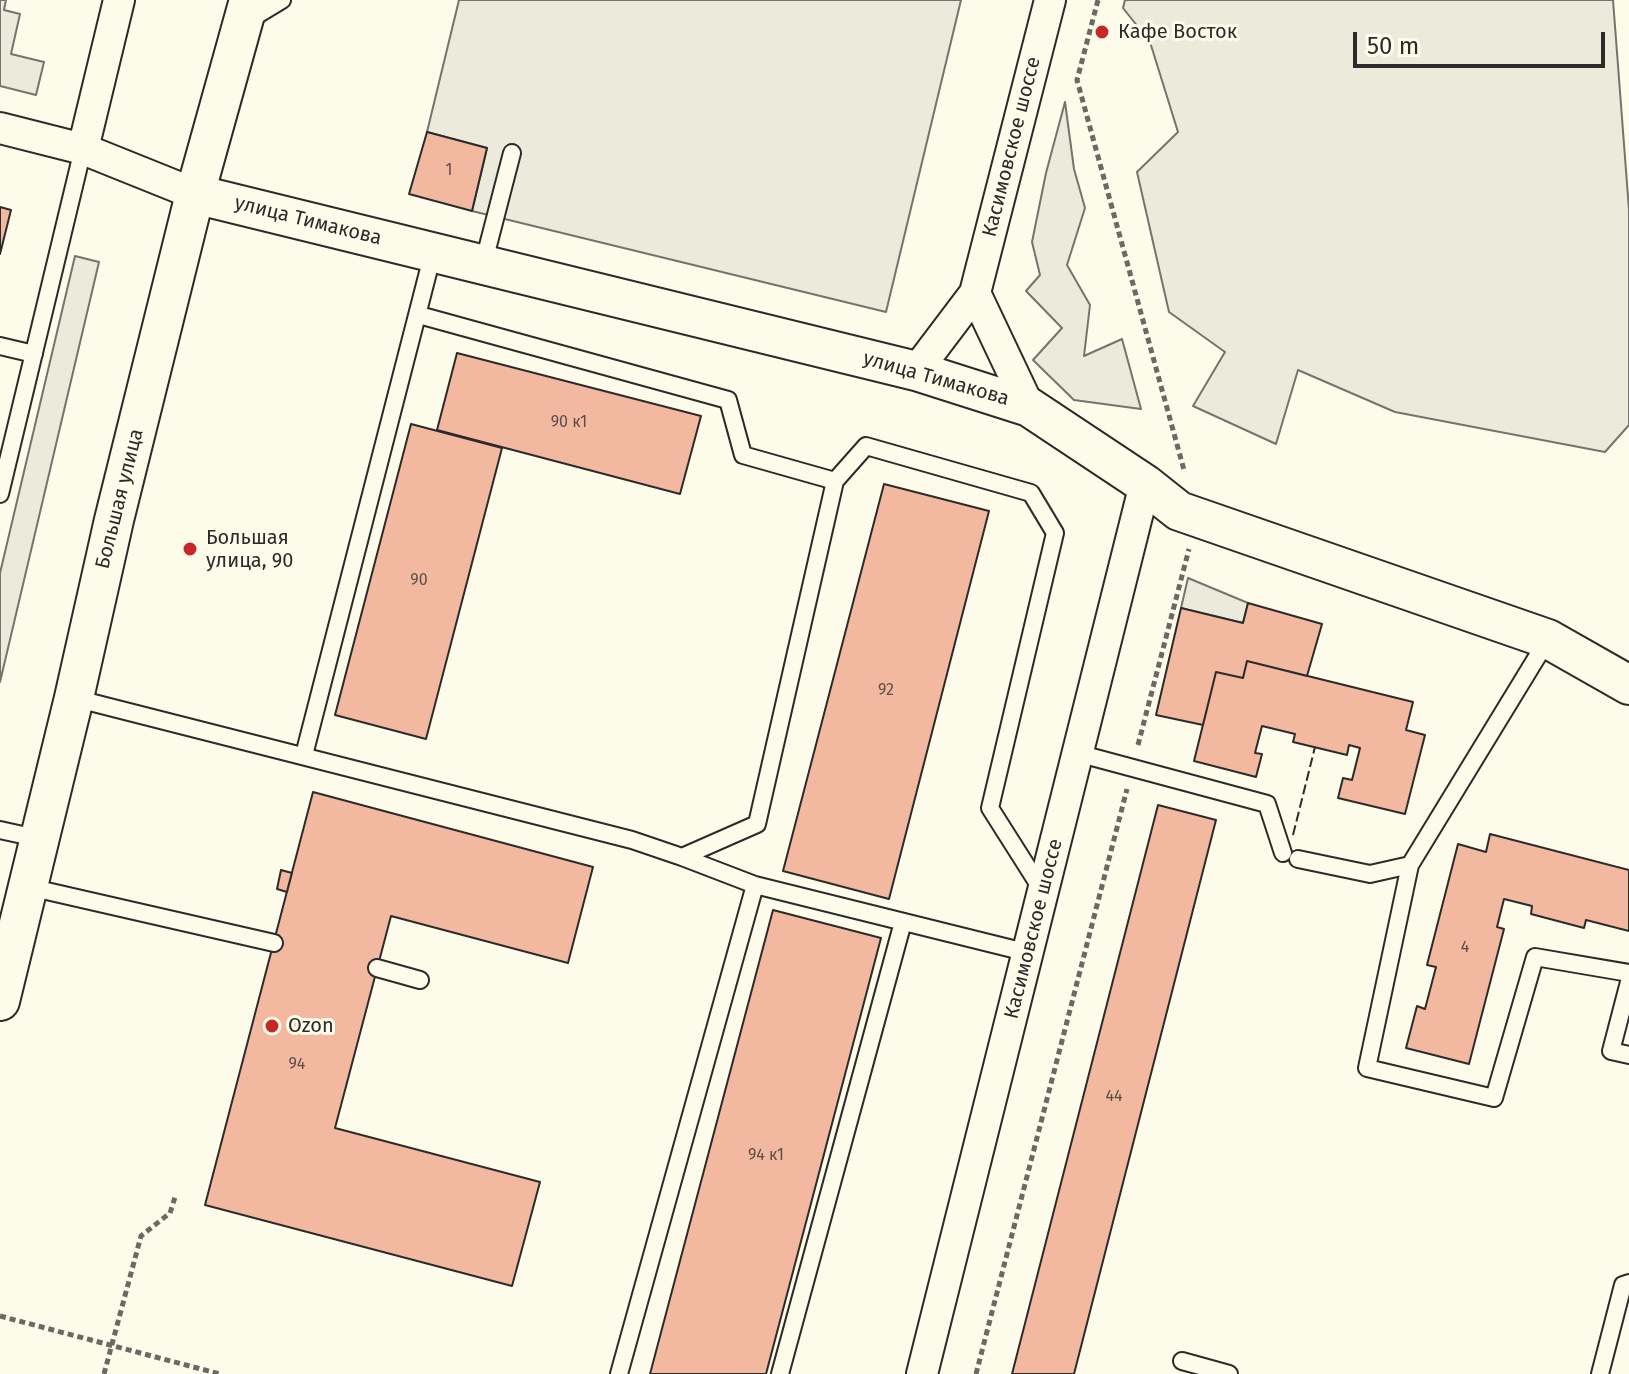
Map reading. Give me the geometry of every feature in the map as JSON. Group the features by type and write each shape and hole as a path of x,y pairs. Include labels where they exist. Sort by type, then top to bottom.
{"street":[{"path":"83,149 119,0"},
{"name":"Касимовское шоссе","path":"916,371 975,293 1050,0"},
{"name":"Большая улица","path":"0,1001 195,194 247,11"},
{"path":"0,128 83,149 195,194"},
{"name":"улица Тимакова","path":"195,194 916,371 1029,407 1145,484 1179,511 1548,639 1629,685"},
{"path":"975,293 1029,407"},
{"name":"Касимовское шоссе","path":"922,1374 1145,484"}],"lane":[{"path":"247,11 282,0"},
{"path":"0,494 3,468 83,149"},
{"path":"483,265 512,153"},
{"path":"304,755 433,251"},
{"path":"419,315 728,400 743,455 835,481"},
{"path":"0,346 34,354"},
{"path":"682,857 757,824 835,481 866,446 1031,493 1055,533 990,808 1044,892"},
{"path":"1548,639 1410,865 1367,1068 1494,1098 1535,957 1629,973"},
{"path":"74,698 632,840 755,885 1029,953"},
{"path":"1077,753 1267,804 1290,856 1370,874 1410,865"},
{"path":"0,830 41,839"},
{"path":"619,1374 755,885"},
{"path":"29,887 274,943"},
{"path":"780,1374 903,922"},
{"path":"377,968 420,980"},
{"path":"1629,982 1611,1051 1629,1055"},
{"path":"1600,1374 1623,1285 1629,1283"},
{"path":"1182,1361 1229,1374"}],"path":[{"path":"976,1374 1197,517 1077,80 1098,0"},
{"path":"104,1374 141,1236 170,1213 176,1194"},
{"path":"0,1316 220,1374"}],"shaded area":[{"path":"0,0 6,0 4,10 20,14 11,54 44,62 36,95 0,86"},
{"path":"459,0 961,0 886,312 472,211 487,148 427,132"},
{"path":"1125,0 1613,0 1629,210 1629,425 1605,452 1395,412 1298,370 1276,444 1193,406 1225,352 1169,312 1137,172 1178,132 1150,42 1123,8"},
{"path":"1065,102 1074,169 1085,208 1067,265 1090,305 1084,356 1122,339 1141,409 1074,400 1033,360 1062,328 1026,291 1040,275 1032,242"},
{"path":"75,256 99,262 0,682 0,573"},
{"path":"1188,578 1248,603 1243,623 1181,608"}],"building":[{"path":"427,132 487,148 472,211 409,194"},
{"path":"0,207 11,210 0,254"},
{"path":"457,353 701,416 680,494 437,430"},
{"path":"411,424 502,448 426,739 335,715"},
{"path":"884,484 989,511 889,899 783,871"},
{"path":"1248,603 1322,624 1307,676 1247,661 1243,678 1216,672 1203,725 1156,715 1181,608 1243,623"},
{"path":"1247,661 1413,702 1406,730 1425,735 1405,814 1338,798 1343,778 1352,780 1360,748 1349,745 1347,755 1293,742 1295,734 1262,726 1255,753 1262,754 1256,777 1194,761 1216,672 1243,678"},
{"path":"313,792 593,867 568,963 391,916 335,1128 540,1182 512,1286 205,1205"},
{"path":"1158,805 1216,820 1074,1374 1012,1374"},
{"path":"1490,834 1629,870 1629,931 1586,920 1584,928 1531,914 1532,906 1504,899 1497,927 1504,929 1469,1064 1406,1048 1417,1006 1425,1009 1436,967 1427,965 1458,844 1486,852"},
{"path":"281,870 292,873 287,892 277,889"},
{"path":"773,910 881,938 766,1374 650,1374"}],"fence":[{"path":"1293,835 1315,747"}],"place":[{"name":"Кафе Восток","path":"1102,32"},
{"name":"Большая улица, 90","path":"190,549"},
{"name":"Ozon","path":"272,1026"}]}
